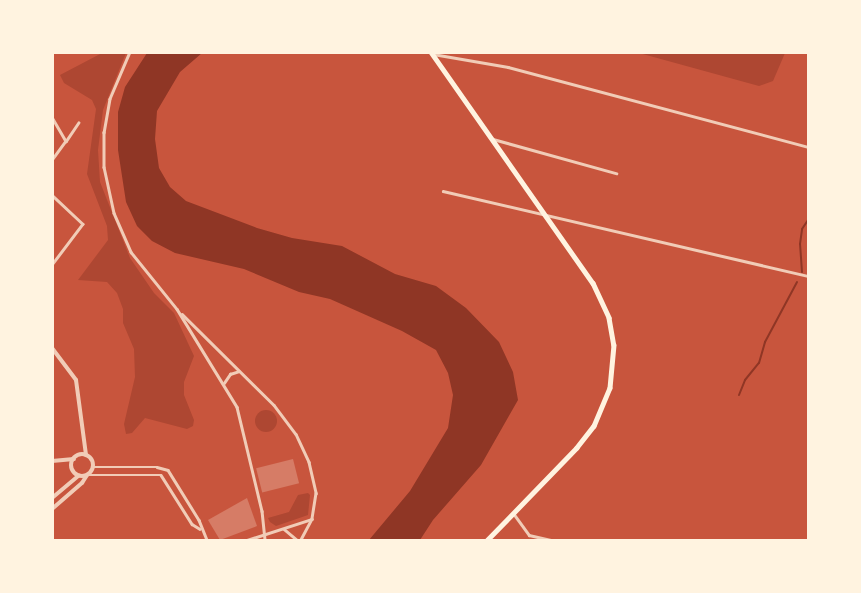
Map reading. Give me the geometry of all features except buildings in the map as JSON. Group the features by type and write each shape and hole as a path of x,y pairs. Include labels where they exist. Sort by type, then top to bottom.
{"main road":[{"path":"431,53 593,283 605,307 614,345 613,375 606,402 586,438 488,540"}],"street":[{"path":"130,52 106,118 103,149 106,181 116,220 130,252 177,309 280,412 296,434 313,474 316,502 312,519 299,540 283,529"},
{"path":"431,53 492,63 808,147"},
{"path":"52,117 66,141"},
{"path":"52,160 78,123"},
{"path":"492,139 616,173"},
{"path":"443,191 808,276"},
{"path":"52,195 82,224 52,265"},
{"path":"177,309 224,384 239,413 265,540"},
{"path":"52,348 76,380 86,455 92,467"},
{"path":"224,384 230,374 240,371"},
{"path":"52,461 74,459 86,455"},
{"path":"74,459 72,468 79,475"},
{"path":"92,467 168,470"},
{"path":"52,508 82,483 92,467"},
{"path":"120,474 121,467"},
{"path":"163,476 168,470"},
{"path":"168,470 199,520 200,529"},
{"path":"52,498 79,475 163,476"},
{"path":"163,476 192,524 200,529 207,540"},
{"path":"514,514 529,535 550,540"},
{"path":"247,540 312,519"}],"shaded area":[{"path":"102,53 126,53 103,110 98,150 100,182 130,258 154,293 174,313 194,356 184,382 184,395 194,420 193,426 187,429 145,418 132,433 126,434 124,424 135,377 134,349 123,323 123,309 117,293 107,282 78,280 108,240 107,226 87,174 96,109 92,100 64,83 60,75"},
{"path":"147,53 202,53 180,72 157,111 155,139 159,168 170,187 186,201 257,228 292,238 342,246 395,274 436,286 466,308 499,342 513,372 518,400 481,465 433,520 420,540 369,540 410,491 448,428 453,395 448,373 436,350 402,331 330,299 299,292 244,269 175,253 152,241 137,226 126,202 118,150 118,112 125,87"},
{"path":"639,53 785,53 773,81 759,86"},
{"path":"266,410 274,413 277,421 274,429 266,432 258,429 255,421 258,413"},
{"path":"308,493 310,495 308,515 276,526 270,522 268,518 289,512 298,495"}],"waterway":[{"path":"802,272 800,244 802,229 808,220"},
{"path":"739,395 745,380 759,363 765,342 797,282"}]}
